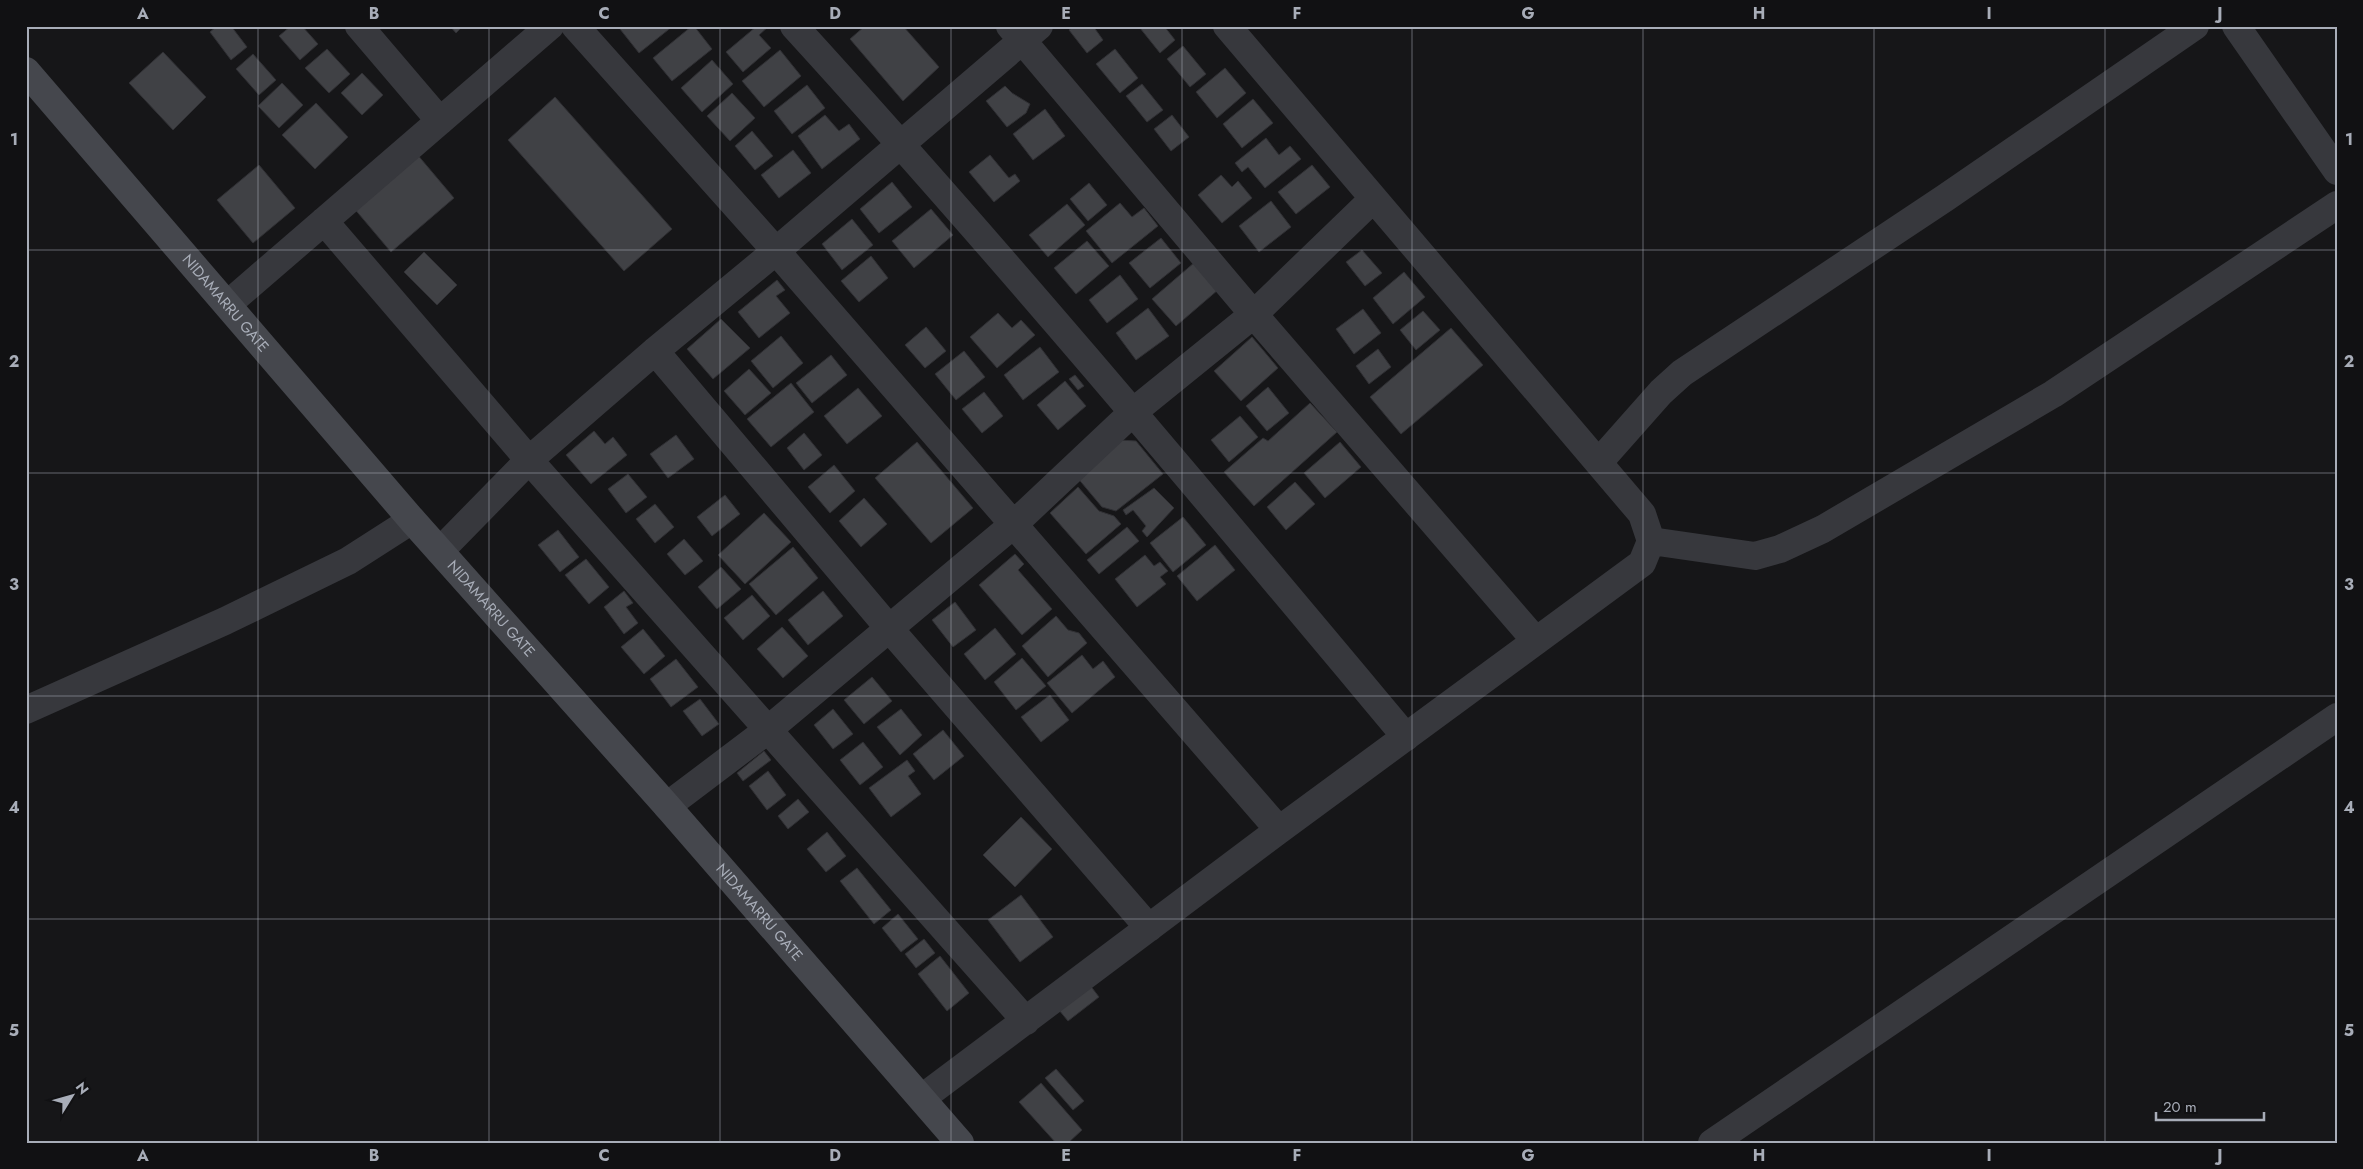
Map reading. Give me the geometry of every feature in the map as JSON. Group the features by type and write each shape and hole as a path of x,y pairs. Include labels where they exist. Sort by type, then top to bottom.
{"main road":[{"name":"NIDAMARRU GATE","path":"26,71 412,520 667,806 960,1143"}],"street":[{"path":"360,26 440,121"},
{"path":"228,304 550,26"},
{"path":"575,26 776,251 1279,830"},
{"path":"794,26 902,145 1134,412 1406,737"},
{"path":"922,1098 1279,830 1642,563 1652,540 1642,514 1227,26"},
{"path":"1599,462 1661,392 1682,373 1945,198 2195,26"},
{"path":"2236,26 2337,171"},
{"path":"440,551 529,460 655,351 902,145 1024,31 1254,314 1536,641"},
{"path":"667,806 769,729 888,627 1014,524 1134,412 1254,314 1373,199"},
{"path":"1652,540 1755,556 1780,549 1823,529 2053,394 2337,205"},
{"path":"324,220 529,460 1026,1021"},
{"path":"655,351 888,627 1149,928"},
{"path":"26,710 225,621 348,561 412,520"},
{"path":"1725,1140 2337,717"}],"building":[{"path":"217,26 231,26 247,47 231,60 210,32"},
{"path":"291,26 302,26 318,44 300,60 279,36"},
{"path":"450,26 463,26 456,33"},
{"path":"623,26 673,26 639,53 620,29"},
{"path":"694,26 712,49 672,81 653,58"},
{"path":"757,26 769,26 759,35 771,48 743,72 726,52"},
{"path":"865,26 903,26 939,67 903,101 850,39"},
{"path":"1074,26 1093,26 1103,40 1087,53 1069,30"},
{"path":"1142,26 1164,26 1175,40 1160,53 1140,28"},
{"path":"1183,46 1206,74 1190,87 1167,59"},
{"path":"327,49 350,74 329,93 305,68"},
{"path":"1115,49 1138,78 1120,93 1096,64"},
{"path":"780,50 801,76 764,107 742,81"},
{"path":"163,52 206,97 173,130 129,83"},
{"path":"253,54 276,80 259,95 236,69"},
{"path":"712,60 733,84 702,112 681,88"},
{"path":"1225,68 1246,93 1217,118 1196,92"},
{"path":"362,73 383,95 362,115 341,93"},
{"path":"282,83 303,105 279,128 258,106"},
{"path":"1142,84 1163,110 1147,122 1126,96"},
{"path":"807,85 825,108 792,134 774,111"},
{"path":"1005,86 1012,93 1030,104 1026,113 1007,127 986,101"},
{"path":"732,93 755,118 730,141 707,116"},
{"path":"555,97 672,229 624,271 508,140"},
{"path":"1253,99 1273,123 1242,148 1223,124"},
{"path":"316,103 348,137 315,169 282,135"},
{"path":"1045,109 1065,136 1033,160 1013,134"},
{"path":"825,115 839,131 849,124 860,139 822,169 798,136"},
{"path":"1172,115 1189,137 1171,151 1154,129"},
{"path":"752,131 773,156 755,170 735,146"},
{"path":"1266,138 1279,155 1290,146 1301,159 1265,188 1248,167 1242,172 1235,163"},
{"path":"793,150 811,173 779,198 761,175"},
{"path":"416,153 454,198 391,252 353,207"},
{"path":"990,155 1009,178 1015,174 1020,181 994,202 969,172"},
{"path":"259,165 295,208 253,243 217,200"},
{"path":"1312,165 1330,187 1296,214 1278,192"},
{"path":"1221,175 1232,187 1238,181 1252,198 1222,223 1198,195"},
{"path":"892,182 912,207 879,233 860,209"},
{"path":"1089,183 1107,205 1088,221 1070,199"},
{"path":"1271,201 1291,227 1259,252 1239,226"},
{"path":"1120,203 1132,217 1144,208 1158,226 1112,263 1086,231"},
{"path":"1067,204 1085,225 1048,257 1029,235"},
{"path":"931,209 953,235 914,268 892,241"},
{"path":"852,219 873,245 842,270 822,244"},
{"path":"1161,238 1181,263 1150,288 1129,263"},
{"path":"1087,241 1109,266 1076,294 1054,268"},
{"path":"1362,250 1382,273 1365,286 1346,262"},
{"path":"424,252 457,285 437,305 404,272"},
{"path":"871,256 888,278 859,302 841,281"},
{"path":"1195,262 1219,289 1176,326 1152,299"},
{"path":"1404,272 1425,297 1393,324 1373,298"},
{"path":"1120,275 1138,299 1107,323 1089,300"},
{"path":"777,280 785,290 776,296 790,313 759,338 738,312"},
{"path":"1148,308 1169,336 1136,360 1116,333"},
{"path":"1363,309 1381,333 1354,354 1336,329"},
{"path":"1423,311 1440,330 1416,350 1400,330"},
{"path":"998,313 1012,328 1021,320 1035,335 997,368 970,337"},
{"path":"721,319 750,348 713,379 687,349"},
{"path":"926,327 946,351 925,368 905,345"},
{"path":"1451,328 1483,365 1401,434 1370,397"},
{"path":"781,336 803,363 773,388 751,361"},
{"path":"1252,337 1278,368 1241,401 1214,371"},
{"path":"1040,347 1059,372 1023,400 1004,375"},
{"path":"1378,349 1391,367 1369,384 1356,366"},
{"path":"964,351 985,377 956,400 935,374"},
{"path":"831,355 847,375 812,403 796,383"},
{"path":"749,369 771,393 745,415 724,391"},
{"path":"1075,375 1084,386 1078,390 1069,379"},
{"path":"1065,381 1086,406 1058,430 1037,405"},
{"path":"791,383 814,412 771,447 747,419"},
{"path":"1268,387 1289,413 1267,431 1246,406"},
{"path":"858,388 882,416 847,444 824,416"},
{"path":"984,392 1003,416 982,433 962,409"},
{"path":"1310,403 1337,432 1254,506 1224,472 1263,438 1268,441"},
{"path":"1240,416 1258,437 1229,462 1211,440"},
{"path":"594,431 605,444 613,437 627,455 591,484 566,455"},
{"path":"804,433 822,455 804,470 787,448"},
{"path":"676,435 694,459 668,478 650,454"},
{"path":"1119,440 1136,441 1163,474 1116,511 1102,507 1076,476"},
{"path":"917,442 973,508 931,543 875,478"},
{"path":"1340,442 1361,467 1325,498 1304,473"},
{"path":"834,465 855,491 830,513 808,487"},
{"path":"628,474 647,497 626,513 608,489"},
{"path":"1295,482 1315,504 1286,530 1267,507"},
{"path":"1078,487 1099,511 1114,516 1121,524 1086,554 1050,513"},
{"path":"1154,488 1174,508 1147,537 1142,531 1146,526 1133,510 1126,515 1123,510"},
{"path":"725,495 740,514 712,536 697,517"},
{"path":"864,498 887,524 861,547 839,521"},
{"path":"655,504 674,527 655,543 636,519"},
{"path":"764,513 791,542 745,584 718,555"},
{"path":"1183,517 1206,545 1173,572 1150,543"},
{"path":"1127,527 1139,541 1099,574 1087,560"},
{"path":"558,530 579,557 560,572 538,545"},
{"path":"684,539 703,561 685,575 667,554"},
{"path":"1215,545 1235,570 1197,601 1177,576"},
{"path":"793,547 818,578 776,615 749,584"},
{"path":"1015,554 1024,564 1018,570 1052,609 1022,635 979,585"},
{"path":"1145,555 1154,566 1160,562 1168,571 1160,577 1166,584 1137,607 1115,579"},
{"path":"586,559 609,587 589,604 565,575"},
{"path":"721,567 741,589 717,609 698,587"},
{"path":"624,591 633,603 626,607 638,623 624,634 604,607"},
{"path":"823,591 843,616 808,645 788,620"},
{"path":"752,595 770,616 743,640 724,618"},
{"path":"955,602 976,630 953,647 932,620"},
{"path":"1056,616 1068,630 1079,633 1087,643 1048,677 1022,646"},
{"path":"782,627 808,656 783,678 757,649"},
{"path":"995,628 1016,654 985,680 964,654"},
{"path":"643,629 665,656 644,674 621,647"},
{"path":"1082,655 1093,669 1103,661 1115,677 1072,713 1047,683"},
{"path":"1022,658 1046,686 1016,710 994,682"},
{"path":"676,659 698,687 671,707 650,679"},
{"path":"872,677 892,701 864,724 844,700"},
{"path":"1050,695 1069,720 1041,742 1021,717"},
{"path":"700,699 719,724 702,736 683,711"},
{"path":"833,709 853,734 833,749 814,725"},
{"path":"901,709 922,735 900,755 877,727"},
{"path":"943,730 964,756 934,780 913,754"},
{"path":"863,742 883,767 860,785 840,760"},
{"path":"764,751 771,760 743,781 737,773"},
{"path":"907,760 915,771 908,776 921,794 891,817 869,788"},
{"path":"768,771 786,795 767,810 749,786"},
{"path":"798,799 809,812 788,829 778,816"},
{"path":"1021,817 1052,849 1015,887 983,855"},
{"path":"827,832 846,856 826,872 807,849"},
{"path":"857,868 891,910 874,924 840,881"},
{"path":"1021,895 1053,937 1020,962 988,920"},
{"path":"898,914 918,939 901,952 882,928"},
{"path":"924,939 935,953 916,968 905,954"},
{"path":"940,956 969,993 947,1011 918,974"},
{"path":"1086,980 1099,997 1068,1021 1054,1004"},
{"path":"1056,1069 1084,1101 1073,1110 1045,1078"},
{"path":"1041,1083 1082,1130 1068,1143 1056,1143 1019,1102"}]}
